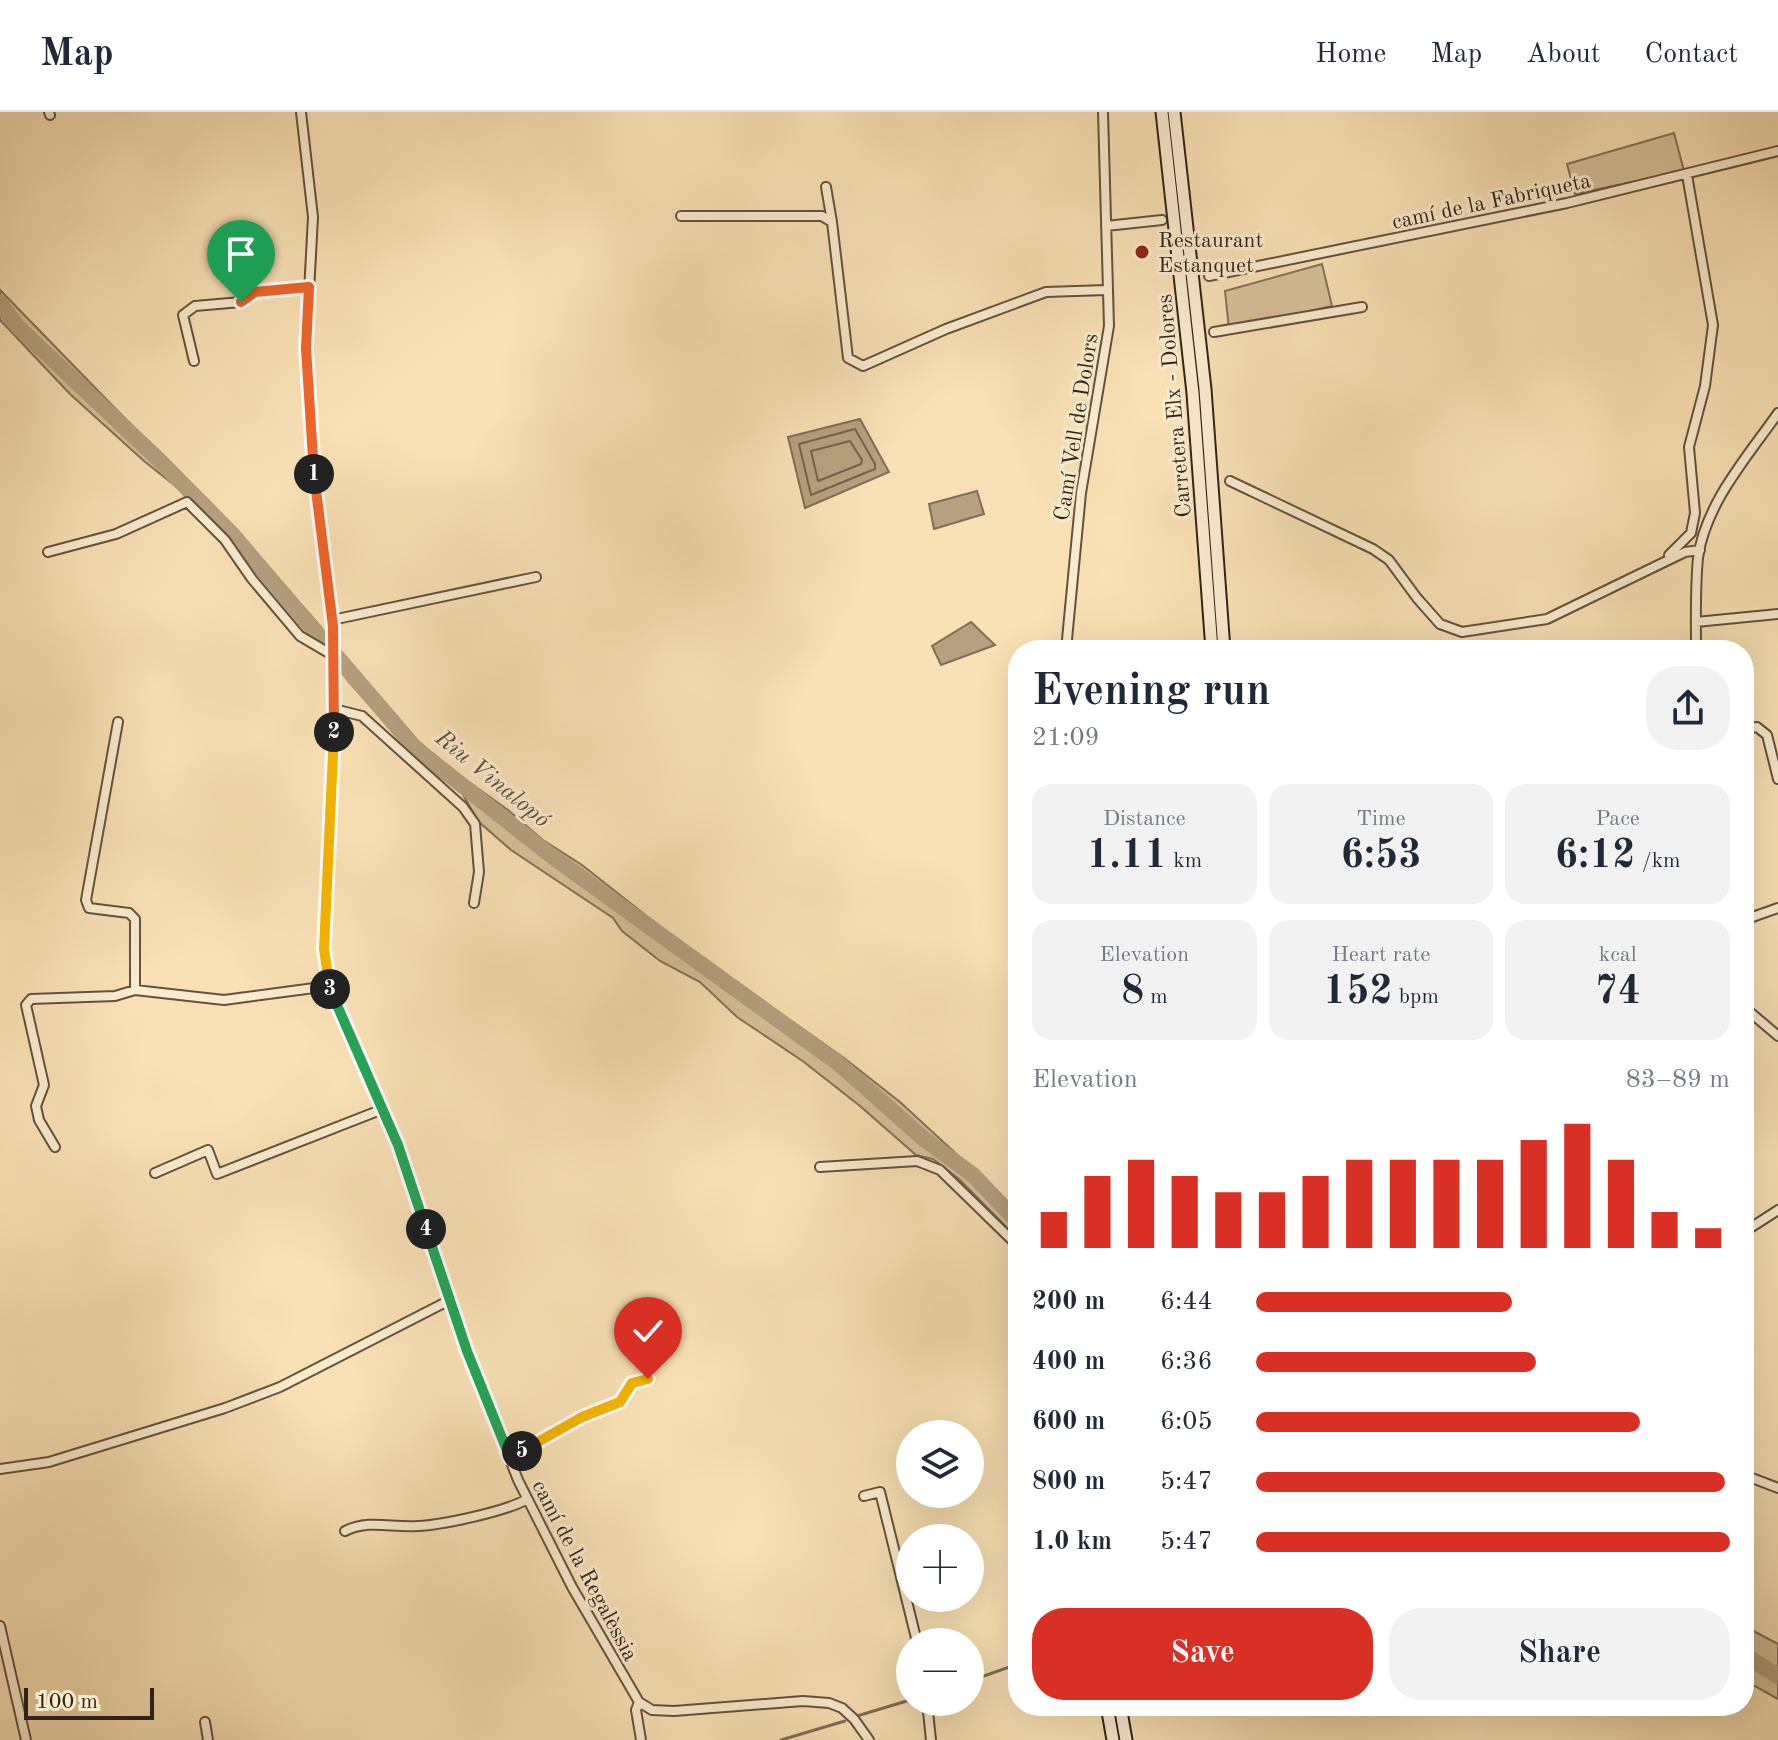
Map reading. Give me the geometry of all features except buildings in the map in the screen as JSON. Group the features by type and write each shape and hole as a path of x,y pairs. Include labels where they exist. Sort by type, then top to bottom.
{"main road":[{"name":"Carretera Elx - Dolores","path":"1162,112 1193,393 1211,640"},
{"name":"Carretera Elx - Dolores","path":"1174,112 1205,389 1223,640"},
{"path":"1109,1716 1113,1740"},
{"path":"1122,1716 1126,1740"}],"street":[{"name":"camí de la Regalèssia","path":"301,112 313,217 306,348 314,481 333,623 332,793 324,933 329,986 398,1145 467,1351 527,1499 572,1587 639,1702"},
{"name":"Camí Vell de Dolors","path":"1067,640 1083,479 1109,326 1103,112"},
{"name":"camí de la Fabriqueta","path":"1209,276 1567,203 1778,151"},
{"path":"1652,568 1680,547 1691,533 1695,513 1689,447 1705,386 1713,325 1687,175"},
{"path":"826,187 848,358 863,366 946,329 1046,292 1106,290"},
{"path":"681,216 822,216 832,222"},
{"path":"1106,226 1162,220"},
{"path":"194,361 183,315 195,306 241,302 255,292 309,287"},
{"path":"1214,332 1362,307"},
{"path":"1696,640 1700,550 1711,518 1732,477 1778,413"},
{"path":"1230,481 1373,549 1389,560 1440,624 1462,632 1547,619 1685,552 1700,550"},
{"path":"48,552 116,534 187,502 225,540 252,579 300,636 334,659"},
{"path":"333,623 536,577"},
{"path":"1696,622 1778,614"},
{"path":"334,709 362,716 463,807 475,824 479,872 474,903"},
{"path":"118,722 86,900 89,908 129,913 135,919 135,990"},
{"path":"1754,727 1767,735 1778,779"},
{"path":"1754,916 1778,908"},
{"path":"55,1147 39,1120 36,1106 44,1085 26,1005 31,999 115,996 135,990 224,1000 329,986"},
{"path":"1754,1016 1778,1036"},
{"path":"155,1173 208,1150 217,1174 383,1109"},
{"path":"820,1167 917,1161 940,1170 1008,1236"},
{"path":"1754,1226 1778,1210"},
{"path":"0,1469 49,1462 225,1408 280,1387 450,1300"},
{"path":"510,1458 582,1417 620,1402 632,1383 648,1379"},
{"path":"1754,1479 1778,1488"},
{"path":"864,1496 880,1492 914,1628"},
{"path":"345,1531 360,1523 419,1526 509,1508 527,1499"},
{"path":"0,1626 26,1740"},
{"path":"641,1740 636,1710 639,1702 652,1710 674,1711 803,1701 829,1703 842,1708 869,1740"},
{"path":"928,1716 931,1740"},
{"path":"205,1722 208,1740"}],"shaded area":[{"path":"1674,133 1684,171 1575,194 1567,164"},
{"path":"1322,264 1332,306 1229,329 1225,291"},
{"path":"0,290 209,501 321,627 324,645 300,630 189,497 70,394 0,320"},
{"path":"344,655 417,740 448,767 508,810 543,840 582,865 681,943 844,1058 900,1102 1008,1205 1008,1229 959,1179 933,1159 916,1155 804,1062 737,1017 700,982 660,961 622,931 613,918 511,850 479,822 460,790 440,777 408,748 344,674"},
{"path":"1754,1631 1778,1644 1778,1699 1754,1686"}],"water":[{"path":"860,419 889,472 805,508 788,437"},
{"path":"977,491 984,514 934,529 929,504"},
{"path":"971,622 995,645 941,665 932,646"}],"waterway":[{"name":"Riu Vinalopó","path":"0,303 17,326 159,460 232,534 415,748 553,857 838,1063 924,1139 973,1175 1008,1212"},
{"name":"Riu Vinalopó","path":"1754,1661 1778,1676"},
{"path":"984,1676 1008,1668"},
{"path":"857,1716 896,1704"},
{"path":"781,1740 845,1721"}],"place":[{"name":"Restaurant Estanquet","path":"1142,252"}],"route":[{"path":"241,302 255,292 309,287 306,348 314,481 334,635 334,738 324,917 324,949 333,999 398,1145 467,1351 510,1458 582,1417 620,1402 632,1383 648,1379"}]}
